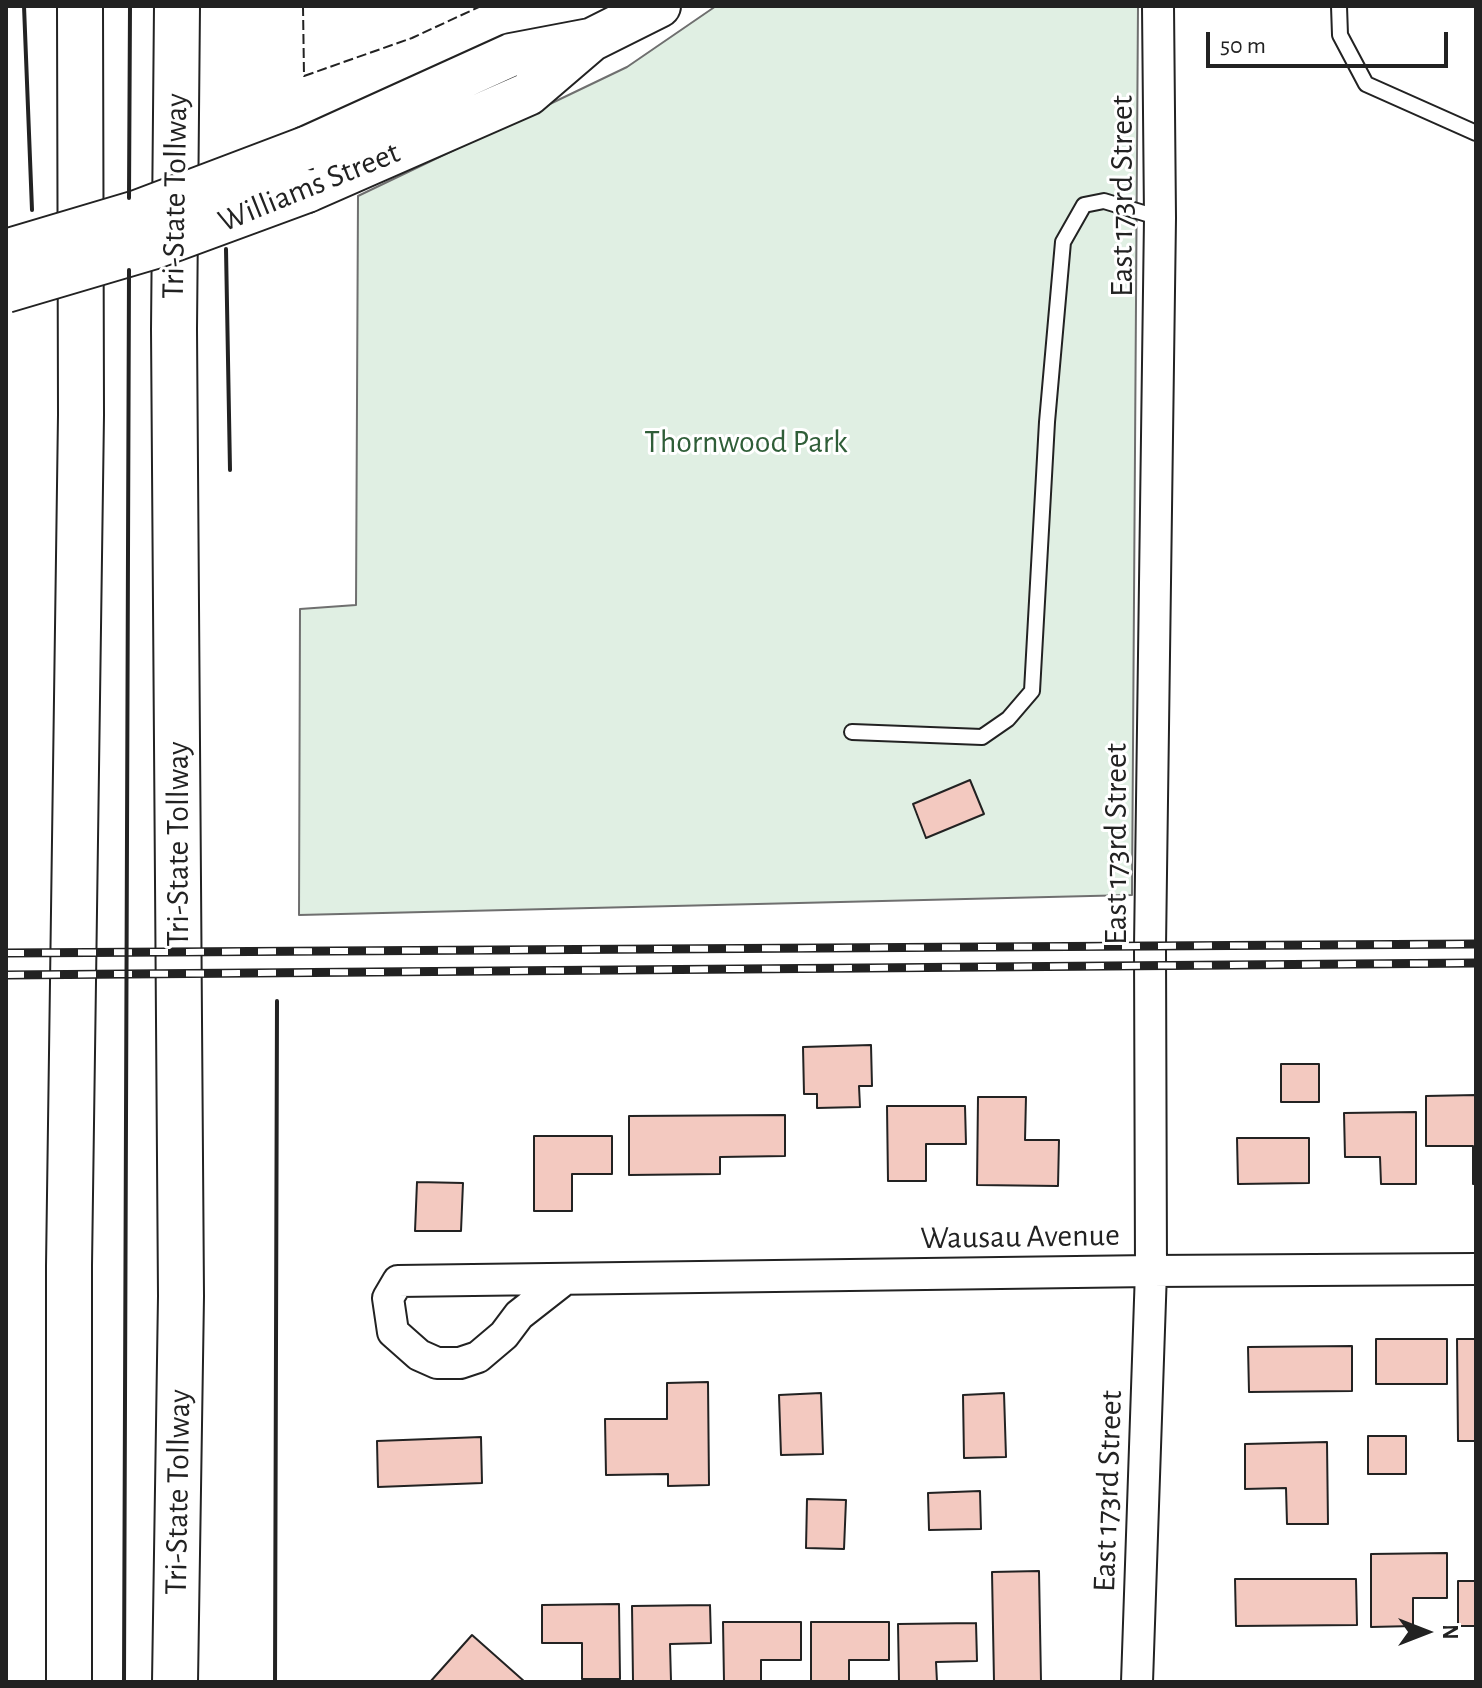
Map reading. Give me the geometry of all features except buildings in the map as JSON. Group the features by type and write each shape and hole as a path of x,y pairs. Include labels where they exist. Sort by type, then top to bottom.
{"highway":[{"path":"69,1682 69,1265 81,415 80,6"},
{"name":"Tri-State Tollway","path":"175,1682 181,1296 174,345 177,6"}],"street":[{"name":"Williams Street","path":"6,291 155,247 307,191 528,94 591,40 659,6"},
{"name":"East 173rd Street","path":"1137,1682 1151,1271 1150,946 1160,218 1158,6"},
{"name":"Williams Street","path":"6,251 137,212 306,148 511,55 591,40"},
{"name":"Wausau Avenue","path":"565,1279 519,1315 504,1335 478,1357 460,1363 437,1363 428,1359 401,1343 393,1332 388,1298 398,1281 1151,1271 1476,1269"}],"lane":[{"path":"1339,6 1340,35 1366,84 1476,133"},
{"path":"852,732 982,737 1008,719 1032,691 1047,422 1063,242 1084,205 1104,201 1160,218"}],"green space":[{"name":"Thornwood Park","path":"716,6 1138,6 1132,895 299,915 300,609 356,605 358,196 627,67"}],"railway":[{"path":"6,953 1476,944"},
{"path":"6,975 1476,963"}],"fence":[{"path":"303,6 304,76 412,38 481,6"}],"wall":[{"path":"24,6 32,210"},
{"path":"129,198 130,6"},
{"path":"226,249 230,470"},
{"path":"124,1682 129,270"},
{"path":"275,1682 277,1001"}]}
